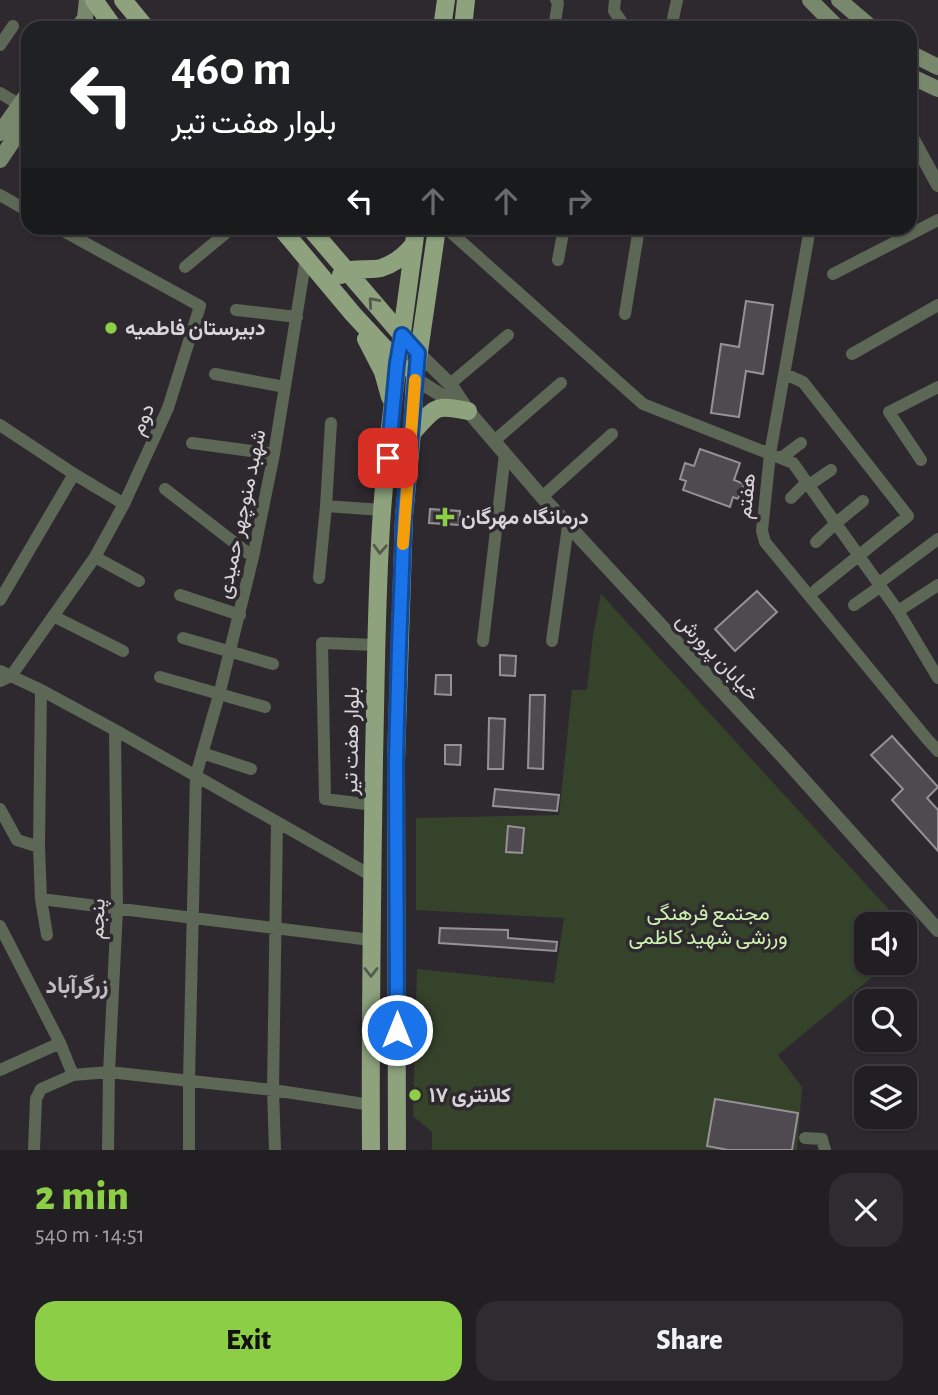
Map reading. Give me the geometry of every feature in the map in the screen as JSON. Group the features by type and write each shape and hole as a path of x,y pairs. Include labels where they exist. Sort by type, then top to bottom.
{"main road":[{"path":"83,21 88,0"},
{"path":"94,0 109,21"},
{"path":"123,0 140,21"},
{"path":"443,21 446,0"},
{"path":"464,21 466,0"},
{"path":"810,0 829,21"},
{"path":"839,0 864,21"},
{"path":"917,56 938,67"},
{"path":"917,79 938,89"},
{"path":"0,132 21,111"},
{"path":"0,160 21,116"},
{"path":"287,235 397,363 415,379"},
{"path":"316,235 418,353"},
{"path":"397,1150 396,760 404,516 415,379 436,235"},
{"path":"330,285 345,271 383,268 407,253 415,236"},
{"name":"بلوار هفت تیر","path":"371,1150 373,805 382,510 397,363 415,236"},
{"path":"354,314 383,372 393,407"},
{"path":"412,432 434,410 445,407 468,411"},
{"path":"374,760 396,760"}],"street":[{"path":"555,21 558,3 556,0"},
{"path":"615,0 614,11 621,21"},
{"path":"672,21 677,0"},
{"path":"0,45 13,26"},
{"path":"0,93 21,104"},
{"path":"917,153 933,166 938,184"},
{"path":"0,195 21,207"},
{"path":"917,231 938,220"},
{"name":"دوم","path":"4,676 53,616 95,557 124,505 168,408 200,306 82,235"},
{"path":"185,268 224,235"},
{"path":"454,235 643,404 793,463 898,611 938,677"},
{"path":"558,260 563,235"},
{"path":"625,314 638,235"},
{"name":"هفتم","path":"809,235 762,531 765,542 932,736 938,751"},
{"path":"833,274 909,235"},
{"name":"شهبد منوچهر حمیدی","path":"189,1150 196,775 253,557 274,454 306,257"},
{"path":"852,354 938,305"},
{"path":"236,310 297,317"},
{"path":"450,384 508,335"},
{"name":"خیابان پرورش","path":"418,353 450,384 468,411 568,526 784,758 938,930"},
{"path":"215,374 285,387"},
{"path":"785,374 803,382 908,516 816,590"},
{"name":"خیابان پرورش","path":"415,379 468,411"},
{"path":"494,441 561,383"},
{"path":"921,460 889,412 938,387"},
{"path":"320,578 331,423"},
{"path":"0,425 124,505"},
{"path":"542,497 612,434"},
{"path":"192,443 274,454"},
{"path":"775,456 801,443"},
{"path":"483,641 505,454"},
{"path":"791,498 831,470"},
{"path":"0,600 74,474"},
{"path":"165,489 253,557"},
{"path":"816,542 863,502"},
{"path":"326,506 382,510"},
{"path":"552,641 568,526"},
{"path":"854,605 938,539"},
{"path":"95,557 139,581"},
{"path":"898,611 938,584"},
{"path":"180,595 240,615"},
{"path":"53,616 123,651"},
{"path":"183,638 272,664"},
{"path":"373,805 325,799 322,643 376,645"},
{"path":"4,676 41,690 115,730 372,876"},
{"path":"160,677 265,707"},
{"path":"41,690 39,847 41,899 47,935"},
{"name":"پنجم","path":"108,1150 117,908 115,730"},
{"path":"202,753 251,769"},
{"path":"0,809 17,840 39,847"},
{"path":"275,1150 273,1090 277,822"},
{"path":"41,899 371,940"},
{"path":"0,926 60,1043 73,1075"},
{"path":"0,1069 60,1043"},
{"path":"34,1150 36,1099 41,1089 73,1075 109,1072 189,1080 371,1105"},
{"path":"805,1138 822,1139 825,1150"}],"green space":[{"name":"مجتمع فرهنگی ورزشی شهید کاظمی","path":"601,594 891,912 854,912 854,975 875,975 854,989 854,992 778,1055 802,1087 797,1150 431,1150 432,1132 413,1116 417,969 554,983 564,918 416,910 416,818 559,815 572,690 587,690"}],"building":[{"path":"746,301 773,305 763,374 746,371 739,417 711,413 721,344 739,347"},
{"path":"700,449 740,463 734,480 744,484 738,499 733,497 730,507 683,490 686,481 680,479 685,463 694,466"},
{"name":"درمانگاه مهرگان","path":"430,509 460,511 459,525 429,523"},
{"path":"757,591 777,612 735,651 715,629"},
{"path":"500,655 516,656 515,676 500,675"},
{"path":"436,675 451,675 451,695 435,694"},
{"path":"530,695 545,695 543,769 528,768"},
{"path":"489,718 505,719 503,769 488,769"},
{"path":"892,736 938,787 927,798 938,810 938,851 892,800 903,789 871,755"},
{"path":"445,745 461,745 460,765 445,764"},
{"path":"495,789 559,795 557,811 493,806"},
{"path":"508,826 524,828 522,853 506,852"},
{"path":"440,928 508,930 508,938 557,942 556,951 439,943"},
{"path":"715,1099 798,1113 792,1150 728,1150 707,1146"}],"slow traffic":[{"path":"403,544 415,380"}],"place":[{"name":"دبیرستان فاطمیه","path":"111,328"},
{"name":"درمانگاه مهرگان","path":"445,517"},
{"name":"کلانتری ۱۷","path":"415,1095"}],"district":[{"name":"زرگرآباد","path":"77,985"}],"route":[{"path":"388,458 402,335 418,353 404,516 399,647 396,760 397,1030"}]}
